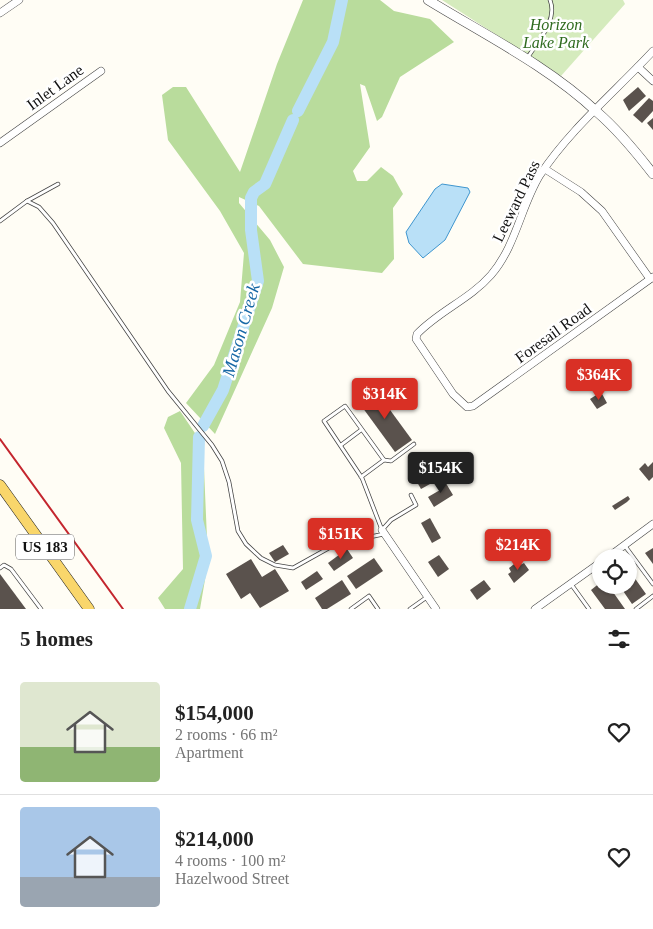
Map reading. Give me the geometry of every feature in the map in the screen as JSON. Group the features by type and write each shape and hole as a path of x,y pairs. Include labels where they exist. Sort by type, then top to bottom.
{"main road":[{"name":"US 183","path":"0,485 89,609"}],"street":[{"path":"0,13 19,0"},
{"path":"428,0 558,80 618,132 653,174"},
{"name":"Leeward Pass","path":"467,407 453,394 420,346 417,334 479,288 493,273 506,252 545,169 562,146 653,51"},
{"path":"638,67 653,81"},
{"name":"Inlet Lane","path":"0,143 101,71"},
{"path":"545,169 581,192 602,211 651,278"},
{"name":"Foresail Road","path":"467,407 480,403 651,278"},
{"path":"619,549 653,524"},
{"path":"383,532 436,609"},
{"path":"535,609 592,568"}],"lane":[{"path":"526,60 548,26 552,13 550,0"},
{"path":"0,221 27,201 58,184"},
{"path":"27,201 39,207 53,223 168,390 212,445 222,461 229,482 238,532 251,549 261,558 275,565 293,568 336,544 383,532 391,520 416,505 411,495"},
{"path":"383,532 361,477 324,421 345,406 384,460 391,461 414,444"},
{"path":"341,445 361,430"},
{"path":"361,477 384,460"},
{"path":"624,545 653,584"},
{"path":"0,568 4,565 11,568 41,609"},
{"path":"571,583 589,609"},
{"path":"351,609 369,596 378,609"},
{"path":"636,609 653,596"},
{"path":"410,609 428,597"}],"green space":[{"path":"303,0 380,0 394,11 430,19 454,42 400,77 382,117 377,121 365,86 360,84 370,147 353,171 357,181 367,181 381,167 393,176 403,194 393,208 394,259 382,273 303,264 259,206 239,197 239,203 270,240 284,267 272,308 215,434 186,403 214,365 240,302 244,253 220,211 168,140 162,95 173,87 186,87 240,172 277,64"},
{"name":"Horizon Lake Park","path":"442,0 623,0 625,4 561,76"},
{"path":"180,411 203,445 208,562 200,609 165,609 158,598 183,569 181,463 164,428 168,417"}],"water":[{"path":"442,184 468,188 470,192 445,240 423,258 409,243 406,232 435,189"}],"building":[{"path":"638,87 646,96 629,111 623,100"},
{"path":"649,98 653,101 653,111 642,123 633,115"},
{"path":"653,118 653,130 647,123"},
{"path":"374,388 412,440 395,452 357,400"},
{"path":"601,392 607,403 597,409 590,399"},
{"path":"653,462 653,477 649,481 639,469 645,463 648,467"},
{"path":"435,472 439,479 421,489 417,482"},
{"path":"444,480 453,495 434,507 428,497 440,490 436,484"},
{"path":"628,496 630,499 615,510 612,506"},
{"path":"430,518 441,538 432,543 421,523"},
{"path":"283,545 289,554 275,562 269,553"},
{"path":"653,548 653,564 645,553"},
{"path":"347,549 353,558 334,571 328,563"},
{"path":"439,555 449,569 438,577 428,562"},
{"path":"374,558 383,571 356,589 347,576"},
{"path":"251,559 262,577 275,569 289,591 260,608 250,593 241,599 226,574"},
{"path":"518,561 520,565 524,563 529,570 514,583 508,574 511,572 509,568"},
{"path":"317,571 323,579 306,590 301,582"},
{"path":"0,574 26,609 0,609"},
{"path":"342,580 351,594 327,609 322,609 315,598"},
{"path":"484,580 491,589 477,600 470,590"},
{"path":"637,581 646,594 632,604 625,594 637,594"},
{"path":"594,594 614,594 625,609 605,609"}],"waterway":[{"name":"Mason Creek","path":"298,111 333,42 342,0"},
{"name":"Mason Creek","path":"203,426 223,390 258,281 251,230 251,198 254,192 265,184 293,120"},
{"name":"Mason Creek","path":"190,609 206,556 197,520 199,437"}],"railway":[{"path":"0,439 123,609"}]}
